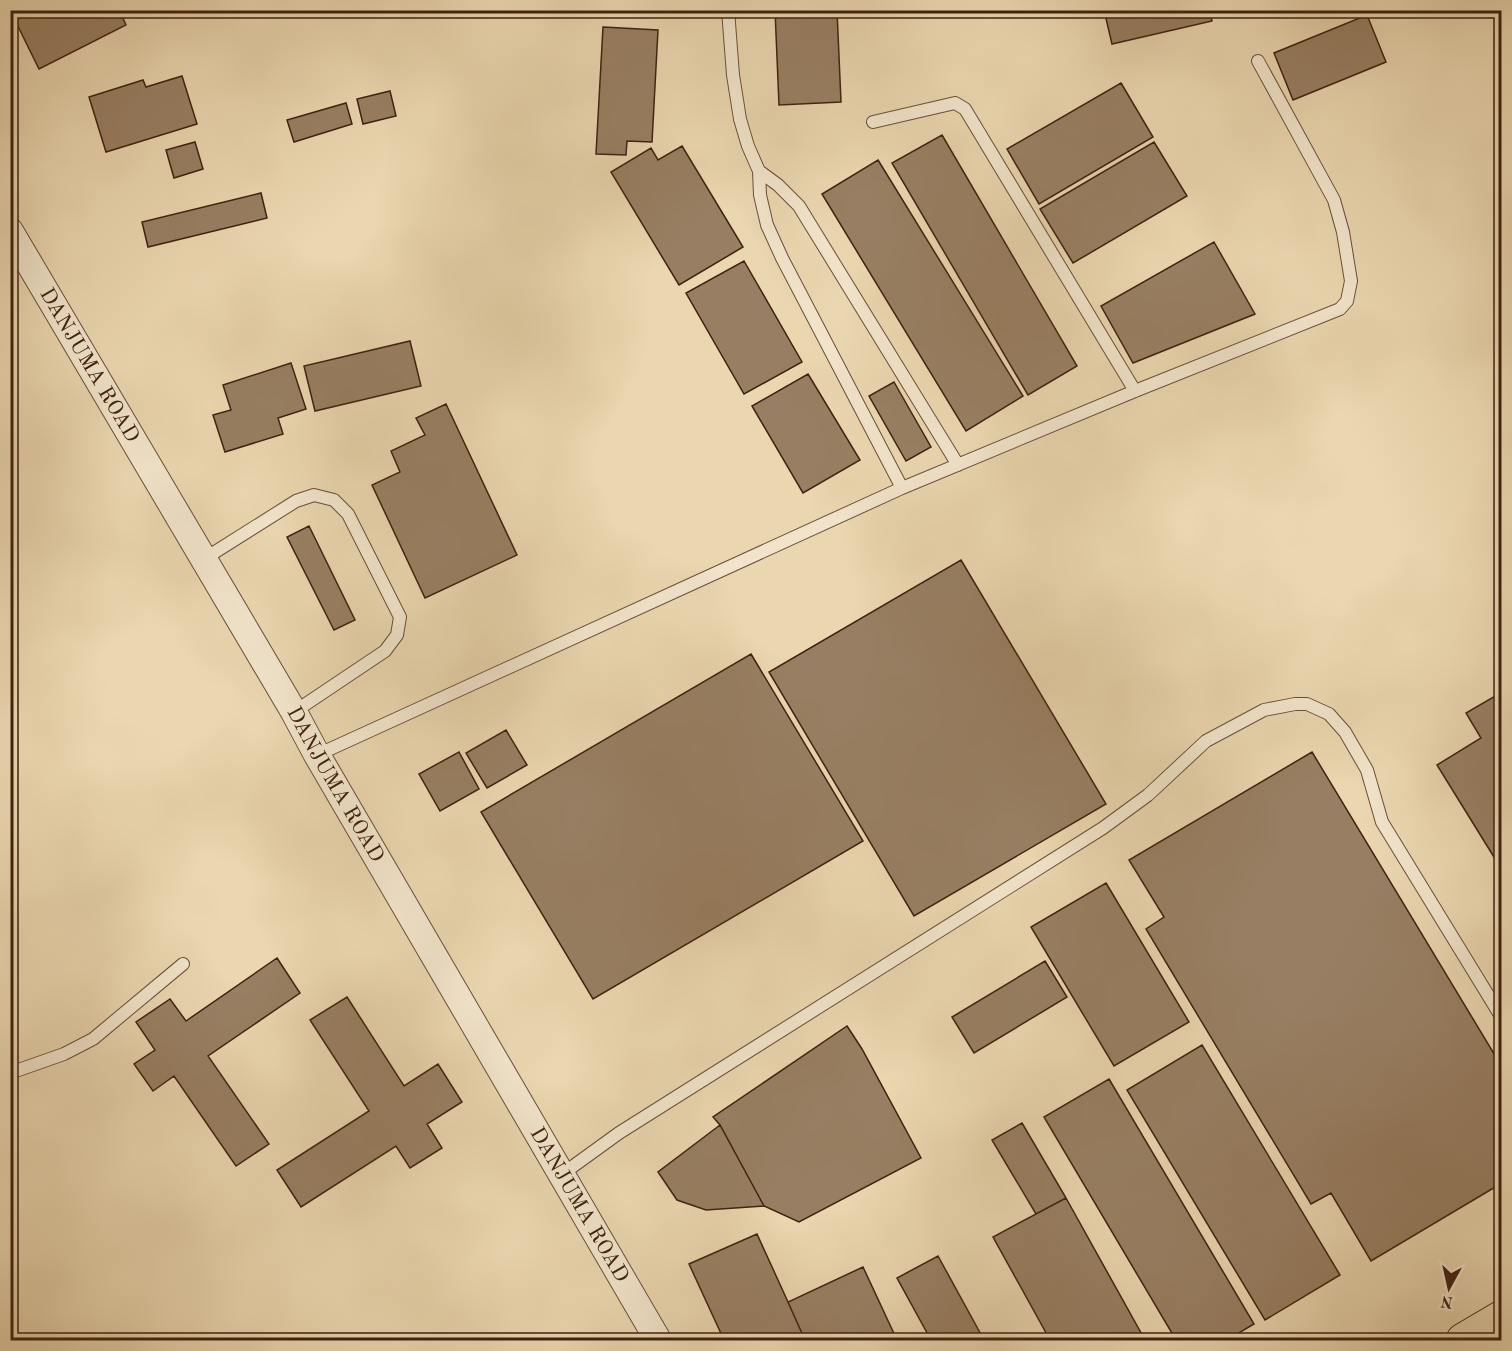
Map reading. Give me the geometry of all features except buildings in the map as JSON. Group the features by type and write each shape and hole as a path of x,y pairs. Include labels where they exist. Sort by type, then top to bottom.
{"main road":[{"path":"1463,1341 1502,1317"}],"street":[{"name":"DANJUMA ROAD","path":"10,231 294,712 658,1341"}],"lane":[{"path":"728,10 733,75 748,146 759,171 760,195 767,225 902,488"},
{"path":"317,755 902,488 1340,309 1347,301 1351,281 1343,232 1334,200 1258,61"},
{"path":"873,123 955,103 965,109 1135,391"},
{"path":"759,171 778,184 799,206 958,465"},
{"path":"204,559 296,501 314,495 334,500 348,514 400,617 397,635 386,651 294,712"},
{"path":"561,1175 619,1133 1103,828 1148,795 1206,741 1264,710 1295,704 1307,704 1329,714 1345,732 1367,770 1382,822 1502,1017"},
{"path":"10,1073 64,1054 93,1039 183,964"}]}
